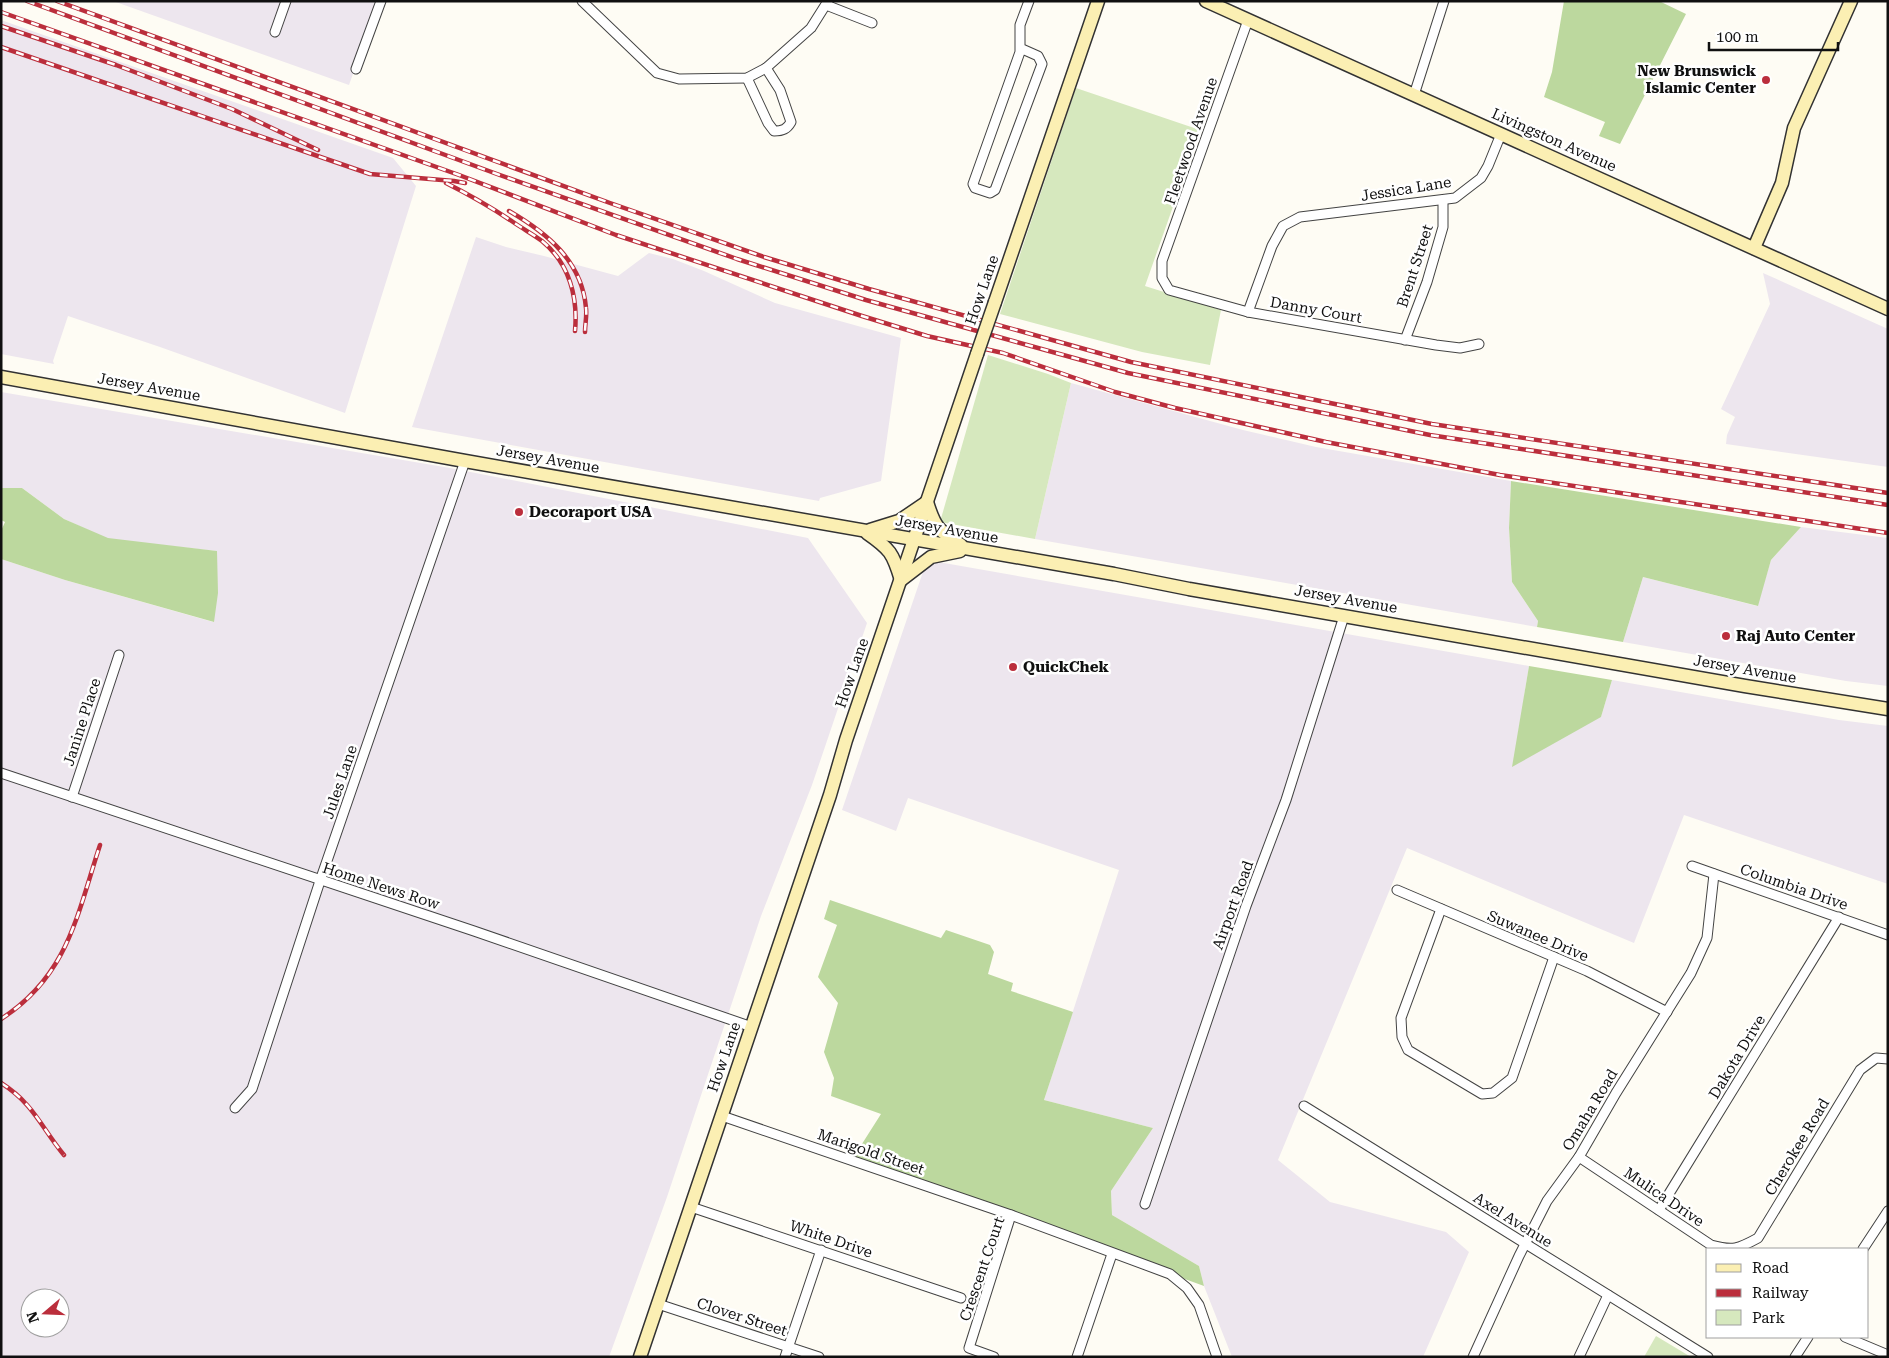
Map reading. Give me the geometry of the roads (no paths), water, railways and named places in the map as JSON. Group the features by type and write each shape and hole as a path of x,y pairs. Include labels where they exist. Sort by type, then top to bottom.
{"main road":[{"name":"How Lane","path":"640,1357 914,540 1098,1"},
{"name":"Livingston Avenue","path":"1206,1 1888,309"},
{"path":"1754,248 1782,184 1794,128 1851,1"},
{"name":"Jersey Avenue","path":"1,377 1344,616 1888,709"},
{"path":"865,531 899,521 928,502 932,518 939,530 968,549"},
{"path":"865,531 890,551 896,561 901,580 931,557 968,549"}],"street":[{"path":"274,32 286,1"},
{"path":"356,69 381,1"},
{"path":"582,1 657,73 679,79 747,78 766,68 811,28 827,3 872,23"},
{"path":"1020,48 1038,56 1042,64 995,190 990,193 976,188 973,184 1020,52 1020,48 1020,25 1029,1"},
{"path":"1414,94 1444,1"},
{"name":"Fleetwood Avenue","path":"1162,272 1162,262 1248,20"},
{"path":"747,78 768,123 774,131 782,131 791,122 780,90 766,68"},
{"name":"Jessica Lane","path":"1248,312 1272,246 1283,226 1300,217 1455,198 1481,178 1501,134"},
{"name":"Brent Street","path":"1405,340 1427,282 1443,227 1443,200"},
{"name":"Danny Court","path":"1162,272 1162,278 1169,290 1248,312 1460,348 1479,344"},
{"name":"Jules Lane","path":"235,1108 252,1089 320,881 465,461"},
{"name":"Airport Road","path":"1145,1204 1243,915 1286,800 1344,616"},
{"name":"Janine Place","path":"72,797 118,655"},
{"name":"Home News Row","path":"1,773 474,931 752,1027"},
{"name":"Columbia Drive","path":"1692,866 1888,935"},
{"name":"Omaha Road","path":"1473,1357 1547,1201 1579,1157 1616,1093 1691,973 1707,938 1714,874"},
{"name":"Suwanee Drive","path":"1397,890 1554,957 1667,1012"},
{"path":"1441,909 1401,1018 1402,1037 1408,1050 1482,1094 1493,1093 1512,1078 1554,957"},
{"name":"Dakota Drive","path":"1659,1210 1839,917"},
{"name":"Cherokee Road","path":"1739,1248 1758,1238 1860,1070 1876,1058 1888,1059"},
{"name":"Axel Avenue","path":"1304,1106 1708,1357"},
{"name":"Marigold Street","path":"722,1116 1011,1215"},
{"name":"Mulica Drive","path":"1579,1157 1711,1245 1722,1248"},
{"name":"White Drive","path":"691,1207 961,1298"},
{"path":"1864,1248 1888,1210"},
{"name":"Crescent Court","path":"994,1357 969,1348 1011,1215 1170,1274 1187,1288 1199,1305 1217,1357"},
{"path":"784,1357 821,1250"},
{"path":"1077,1357 1112,1254"},
{"path":"1579,1357 1608,1295"},
{"name":"Clover Street","path":"658,1304 819,1357"},
{"path":"1795,1357 1807,1338"},
{"path":"1847,1338 1888,1355"}],"railway":[{"path":"27,1 497,174 737,259 866,300 1128,373 1430,435 1888,505"},
{"path":"57,1 610,203 764,257 869,289 1131,362 1432,424 1888,493"},
{"path":"1,12 459,175 616,235 927,336 1003,353 1115,392 1175,408 1326,442 1500,475 1888,533"},
{"path":"1,26 116,65 232,109 318,150"},
{"path":"1,47 370,174 465,183"},
{"path":"446,183 499,213 542,241 552,250 566,271 570,282 575,306 575,331"},
{"path":"509,211 549,239 570,262 578,276 583,291 586,311 585,332"},
{"path":"1,1019 24,1002 56,964 76,919 100,845"},
{"path":"1,1083 22,1099 64,1155"}],"place":[{"name":"New Brunswick Islamic Center","path":"1766,80"},
{"name":"Decoraport USA","path":"519,512"},
{"name":"Raj Auto Center","path":"1726,636"},
{"name":"QuickChek","path":"1013,667"}]}
